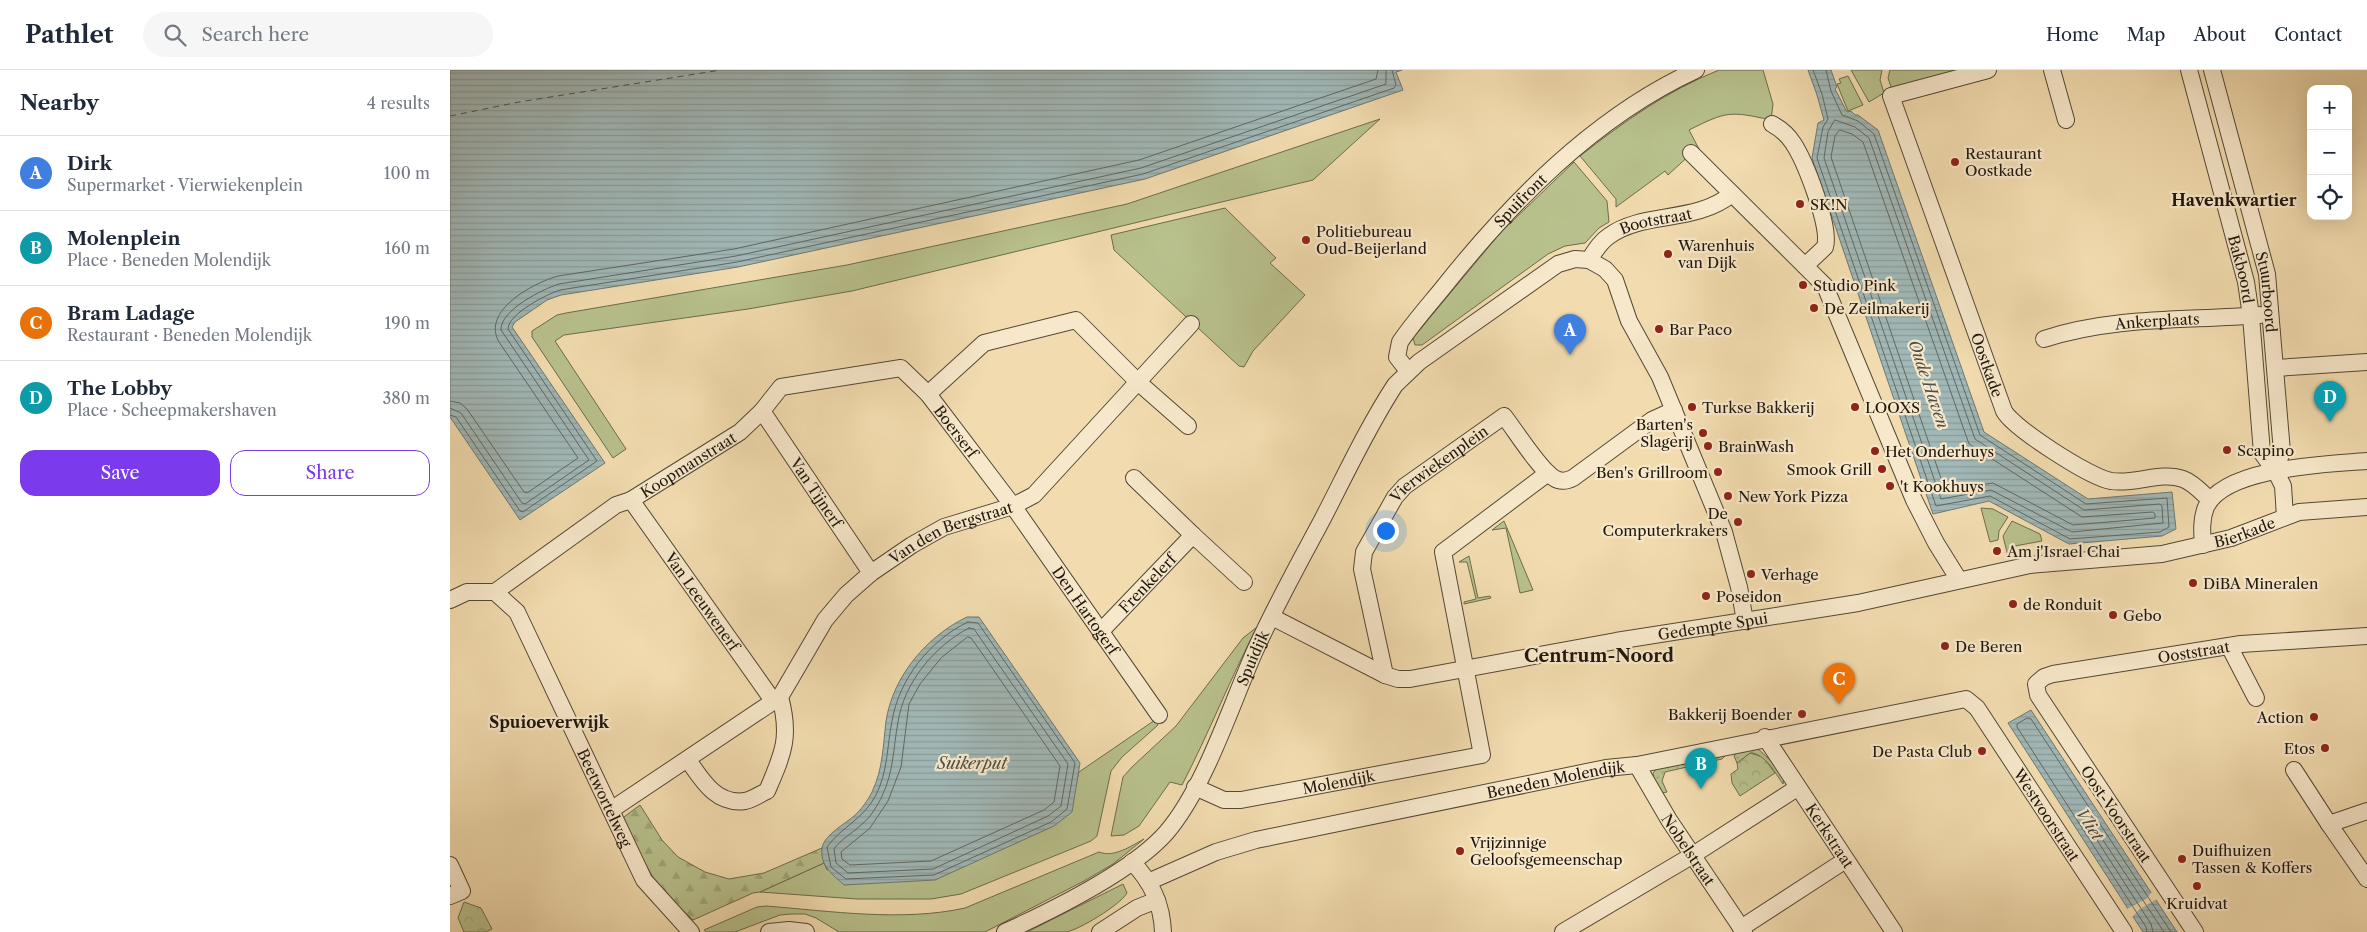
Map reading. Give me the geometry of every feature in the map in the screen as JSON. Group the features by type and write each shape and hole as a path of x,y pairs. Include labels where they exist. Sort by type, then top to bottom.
{"street":[{"name":"Spuifront","path":"1408,371 1397,356 1400,342 1458,268 1504,217 1562,161 1599,130 1643,99 1696,70"},
{"name":"Oostkade","path":"1988,70 1890,96 2007,417 2092,475 2116,482 2178,478 2194,486 2210,500"},
{"path":"2052,70 2066,120"},
{"name":"Bakboord","path":"2189,70 2246,282 2251,316 2262,453 2275,470"},
{"path":"2194,87 2214,76"},
{"name":"Stuurboord","path":"2214,76 2267,274 2272,314 2282,452 2275,470"},
{"path":"1772,124 1786,134 1799,154 1825,227 1825,247 1805,266"},
{"path":"1691,153 1785,248 1819,279 1828,292 1914,500 1958,580"},
{"name":"Bootstraat","path":"1590,260 1602,242 1617,231 1696,212 1717,204 1732,194"},
{"path":"2226,209 2248,204"},
{"name":"Spuidijk","path":"1005,932 1070,899 1132,862 1165,834 1195,787 1272,617 1382,406 1395,385 1408,371 1552,267 1570,260 1590,260"},
{"path":"1590,260 1605,268 1615,280 1629,321 1649,355 1674,410 1724,532 1739,587 1745,621"},
{"name":"Ankerplaats","path":"2044,339 2079,329 2112,324 2179,318 2272,314"},
{"path":"928,394 984,343 1076,320 1139,383 1188,426"},
{"name":"Van den Bergstraat","path":"611,810 777,700 825,620 846,595 871,572 944,527 1014,506 1034,495 1139,383 1191,324"},
{"path":"2276,368 2367,362"},
{"name":"Boerserf","path":"890,370 901,368 928,394 1014,506"},
{"name":"Koopmanstraat","path":"495,592 616,505 631,500 740,432 762,411 781,387 890,370"},
{"path":"1466,668 1443,552 1548,473 1557,480 1571,480 1652,420 1674,410"},
{"name":"Van Tijnerf","path":"762,411 871,572"},
{"name":"Vierwiekenplein","path":"1385,675 1362,569 1362,560 1364,552 1398,493 1410,482 1504,416 1548,473"},
{"path":"2210,500 2226,488 2275,470 2367,461"},
{"path":"2275,470 2285,494 2285,517"},
{"path":"1134,478 1193,536 1244,582"},
{"name":"Van Leeuwenerf","path":"631,500 777,700"},
{"name":"Bierkade","path":"2203,545 2202,521 2210,500"},
{"name":"Den Hartogerf","path":"1014,506 1160,715"},
{"name":"Bierkade","path":"1958,580 2035,564 2144,557 2203,545 2250,532 2285,517 2303,512 2367,507"},
{"name":"Frenkelerf","path":"1102,630 1193,536"},
{"name":"Gedempte Spui","path":"1272,617 1385,675 1398,679 1410,679 1623,640 1858,603 1958,580"},
{"path":"450,600 467,592 495,592"},
{"name":"Beetwortelweg","path":"495,592 516,612 644,880 691,932"},
{"name":"Ooststraat","path":"2038,696 2035,687 2037,682 2053,674 2229,646 2367,636"},
{"path":"2229,646 2256,698"},
{"name":"Molendijk","path":"1195,787 1224,800 1257,798 1482,755 1466,668"},
{"name":"Oost-Voorstraat","path":"2038,696 2195,932"},
{"path":"688,760 708,789 727,800 746,801 767,791 783,756 786,722 777,700"},
{"name":"Beneden Molendijk","path":"1148,882 1216,852 1256,840 1597,770 1637,765 1765,738 1970,700"},
{"name":"Westvoorstraat","path":"1970,700 2124,932"},
{"name":"Kerkstraat","path":"1765,738 1894,932"},
{"name":"Nobelstraat","path":"1637,765 1656,799 1743,930"},
{"path":"2294,770 2367,879"},
{"path":"1563,932 1693,855 1797,788"},
{"path":"2330,824 2367,811"},
{"path":"1132,862 1148,882 1157,900 1163,932"},
{"path":"450,865 462,891 450,896"},
{"path":"1743,930 1838,865"},
{"path":"1100,932 1138,908 1157,900"},
{"path":"769,932 789,930 806,932"}],"green space":[{"path":"1719,70 1763,70 1773,104 1771,120 1729,114 1712,119 1689,130 1699,149 1693,152 1668,175 1665,171 1616,207 1616,199 1580,156 1646,108 1681,88"},
{"path":"1851,70 1882,70 1880,80 1884,93 1869,102"},
{"path":"1890,70 1963,70 1892,90 1888,78"},
{"path":"1848,76 1863,105 1848,111 1837,84 1841,83 1839,79"},
{"path":"1380,119 1313,180 852,291 748,309 564,335 555,341 626,449 613,458 532,337 532,331 557,315 847,265 1127,204"},
{"path":"1574,162 1607,201 1609,222 1599,228 1585,243 1565,246 1548,254 1422,345 1415,345 1413,338 1501,232"},
{"path":"1225,208 1276,258 1270,263 1305,295 1253,351 1244,367 1239,366 1114,250 1111,235"},
{"path":"1981,508 1993,509 2008,517 1999,531 1998,540 1990,542"},
{"path":"1504,521 1533,590 1520,593 1506,528 1492,530"},
{"path":"2012,521 2040,534 2042,541 2015,546 2016,553 2008,556 2003,536"},
{"path":"1469,556 1478,598 1490,596 1491,598 1464,604 1464,602 1476,599 1467,562 1459,562"},
{"path":"1257,627 1182,785 1170,782 1139,826 1124,835 1111,836 1123,777 1176,726 1243,638"},
{"path":"1155,720 1158,725 1122,757 1111,771 1097,836 1091,841 961,894 931,899 857,899 760,892 824,863 827,870 1075,788 1079,772"},
{"path":"1757,748 1770,760 1784,779 1783,784 1769,764 1760,756 1750,753 1737,763 1734,756 1739,749"},
{"path":"1750,753 1763,757 1775,773 1740,796 1732,783 1731,774 1738,769 1737,763"},
{"path":"1726,755 1722,759 1665,772 1662,781 1667,792 1662,793 1654,779 1653,773 1658,767"},
{"path":"640,805 662,840 678,857 705,872 729,879 764,873 822,848 824,863 693,920 661,891 620,820"},
{"path":"1144,839 1113,864 1084,881 985,932 839,932 816,918 805,914 780,915 735,932 706,932 704,930 757,907 766,906 840,913 891,915 941,912 965,908 1099,852 1116,852"},
{"path":"1123,884 1127,893 1123,898 1108,910 1080,927 1066,932 1027,932"},
{"path":"464,902 481,908 492,929 486,932 464,932 458,918"}],"water":[{"path":"450,70 1402,70 1396,72 1403,90 1145,179 738,267 561,295 547,300 515,322 512,327 605,463 520,520 450,417"},
{"name":"Oude Haven","path":"1808,70 1831,70 1837,87 1835,89 1847,112 1851,111 1858,115 1878,130 1984,432 2088,499 2172,492 2176,529 2162,536 2069,544 1989,501 1933,514 1812,158 1818,123 1824,120"},
{"name":"Suikerput","path":"967,617 979,617 1080,763 1072,812 1054,826 935,880 844,885 825,865 822,854 824,843 831,834 859,811 872,792 880,766 890,704 904,673 914,659 938,635"},
{"name":"Vliet","path":"2031,710 2177,932 2143,932 2008,723"}],"pier":[{"path":"2152,892 2157,899 2140,909 2132,917 2127,909 2146,899"}],"ferry route":[{"path":"450,116 519,102 721,70"}],"place":[{"name":"Restaurant Oostkade","path":"1955,162"},
{"name":"SK!N","path":"1800,204"},
{"name":"Politiebureau Oud-Beijerland","path":"1306,240"},
{"name":"Warenhuis van Dijk","path":"1668,254"},
{"name":"Studio Pink","path":"1803,285"},
{"name":"De Zeilmakerij","path":"1814,308"},
{"name":"Bar Paco","path":"1659,329"},
{"name":"Dirk","path":"1570,355"},
{"name":"Turkse Bakkerij","path":"1692,407"},
{"name":"LOOXS","path":"1855,407"},
{"name":"The Lobby","path":"2330,422"},
{"name":"Barten's Slagerij","path":"1703,433"},
{"name":"BrainWash","path":"1708,446"},
{"name":"Scapino","path":"2227,450"},
{"name":"Het Onderhuys","path":"1875,451"},
{"name":"Smook Grill","path":"1882,469"},
{"name":"Ben's Grillroom","path":"1718,472"},
{"name":"'t Kookhuys","path":"1890,486"},
{"name":"New York Pizza","path":"1728,496"},
{"name":"De Computerkrakers","path":"1738,522"},
{"name":"Am j'Israel Chai","path":"1997,551"},
{"name":"Verhage","path":"1751,574"},
{"name":"DiBA Mineralen","path":"2193,583"},
{"name":"Poseidon","path":"1706,596"},
{"name":"de Ronduit","path":"2013,604"},
{"name":"Gebo","path":"2113,615"},
{"name":"De Beren","path":"1945,646"},
{"name":"Bram Ladage","path":"1839,704"},
{"name":"Bakkerij Boender","path":"1802,714"},
{"name":"Action","path":"2314,717"},
{"name":"Etos","path":"2325,748"},
{"name":"De Pasta Club","path":"1982,751"},
{"name":"Molenplein","path":"1701,789"},
{"name":"Vrijzinnige Geloofsgemeenschap","path":"1460,851"},
{"name":"Duifhuizen Tassen & Koffers","path":"2182,859"},
{"name":"Kruidvat","path":"2197,886"}],"district":[{"name":"Havenkwartier","path":"2234,200"},
{"name":"Centrum-Noord","path":"1599,656"},
{"name":"Spuioeverwijk","path":"549,722"}]}
